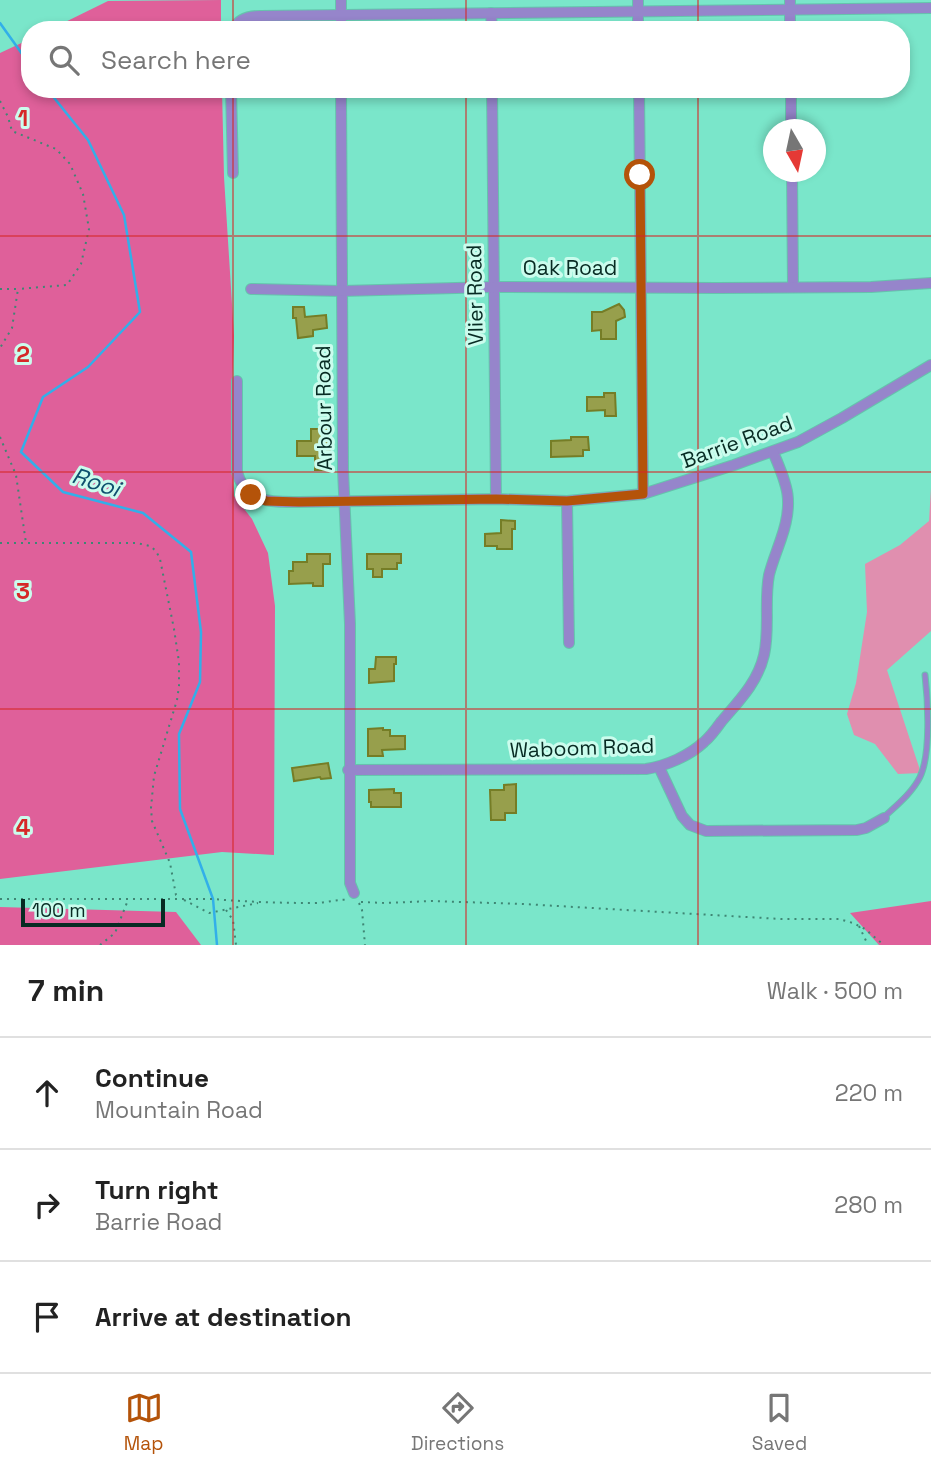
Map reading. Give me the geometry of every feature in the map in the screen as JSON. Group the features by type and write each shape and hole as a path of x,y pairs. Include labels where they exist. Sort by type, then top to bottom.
{"street":[{"path":"341,0 341,21"},
{"path":"241,21 253,16 491,13 638,5 790,4 931,8"},
{"path":"491,13 491,21"},
{"path":"231,98 233,173"},
{"name":"Arbour Road","path":"341,98 343,458 350,624 350,883 356,897"},
{"name":"Vlier Road","path":"492,98 496,499"},
{"path":"639,98 643,494"},
{"path":"790,98 791,119"},
{"path":"792,182 793,287"},
{"name":"Oak Road","path":"251,289 342,291 871,287 931,283"},
{"name":"Barrie Road","path":"237,381 236,463 239,480 255,497 273,502 496,499 567,501 643,494 773,452 819,431 931,365"},
{"name":"Waboom Road","path":"348,770 646,769 690,753 704,742 740,701 759,671 765,649 769,572 786,523 788,505 787,487 773,452"},
{"path":"567,501 569,643"},
{"path":"659,766 682,816 690,825 706,831 857,830 884,818"}],"lane":[{"path":"884,818 911,791 922,773 928,705 925,675"}],"path":[{"path":"0,101 12,131 56,149 70,164 83,194 89,229 81,264 67,285 0,289"},
{"path":"0,348 12,328 18,289"},
{"path":"0,437 16,475 26,543"},
{"path":"0,543 137,543 150,546 156,551 174,629 179,686 154,776 152,821 170,863 176,895 181,899 209,913 264,902"},
{"path":"356,897 362,910 365,945"},
{"path":"0,899 128,898 321,902 356,897 385,904 432,901 523,904 781,919 839,919 858,925 884,945"},
{"path":"100,945 115,933 128,898"},
{"path":"226,910 233,920 236,945"},
{"path":"858,925 868,945"}],"shaded area":[{"path":"221,0 221,21 67,21 108,1"},
{"path":"21,43 21,98 222,98 224,177 234,336 231,418 234,496 252,519 268,553 275,606 274,855 222,852 0,879 0,53"},
{"path":"931,488 931,631 887,670 921,773 898,774 875,744 854,735 847,714 856,683 867,612 865,564 900,545 929,521"},
{"path":"931,901 931,945 879,945 850,913"},
{"path":"0,907 176,912 201,945 0,945"}],"building":[{"path":"619,304 625,317 616,321 616,339 601,339 601,330 592,331 592,312 602,312"},
{"path":"293,307 304,307 305,317 326,315 327,328 313,330 313,336 298,338"},
{"path":"604,393 615,393 616,416 605,416 605,410 587,411 587,397 604,397"},
{"path":"320,425 330,425 330,470 315,470 315,456 297,456 297,441 311,441 311,429 320,429"},
{"path":"571,437 588,437 589,450 583,450 583,456 551,457 551,441 571,440"},
{"path":"501,520 515,521 515,529 512,529 512,549 485,546 485,534 501,533"},
{"path":"307,554 330,554 330,564 323,564 323,586 313,586 313,583 289,584 289,571 293,571 293,562 307,562"},
{"path":"367,554 401,554 401,563 397,563 397,569 382,569 382,577 373,577 373,569 367,569"},
{"path":"376,657 396,657 394,681 369,683 369,669 375,669"},
{"path":"368,729 390,730 390,736 405,736 405,749 382,750 383,756 368,756"},
{"path":"328,763 331,778 294,781 292,768"},
{"path":"516,784 516,813 505,813 505,820 491,820 490,790 504,790 504,785"},
{"path":"394,789 394,793 401,793 401,807 371,807 369,790"}],"waterway":[{"name":"Rooi","path":"0,23 21,52"},
{"name":"Rooi","path":"54,98 88,140 124,215 140,312 88,367 43,397 21,452 63,492 143,513 191,552 201,632 200,682 179,734 180,809 213,899 217,945"}],"route":[{"path":"251,495 266,501 299,502 496,499 567,501 643,494 640,175"}]}
